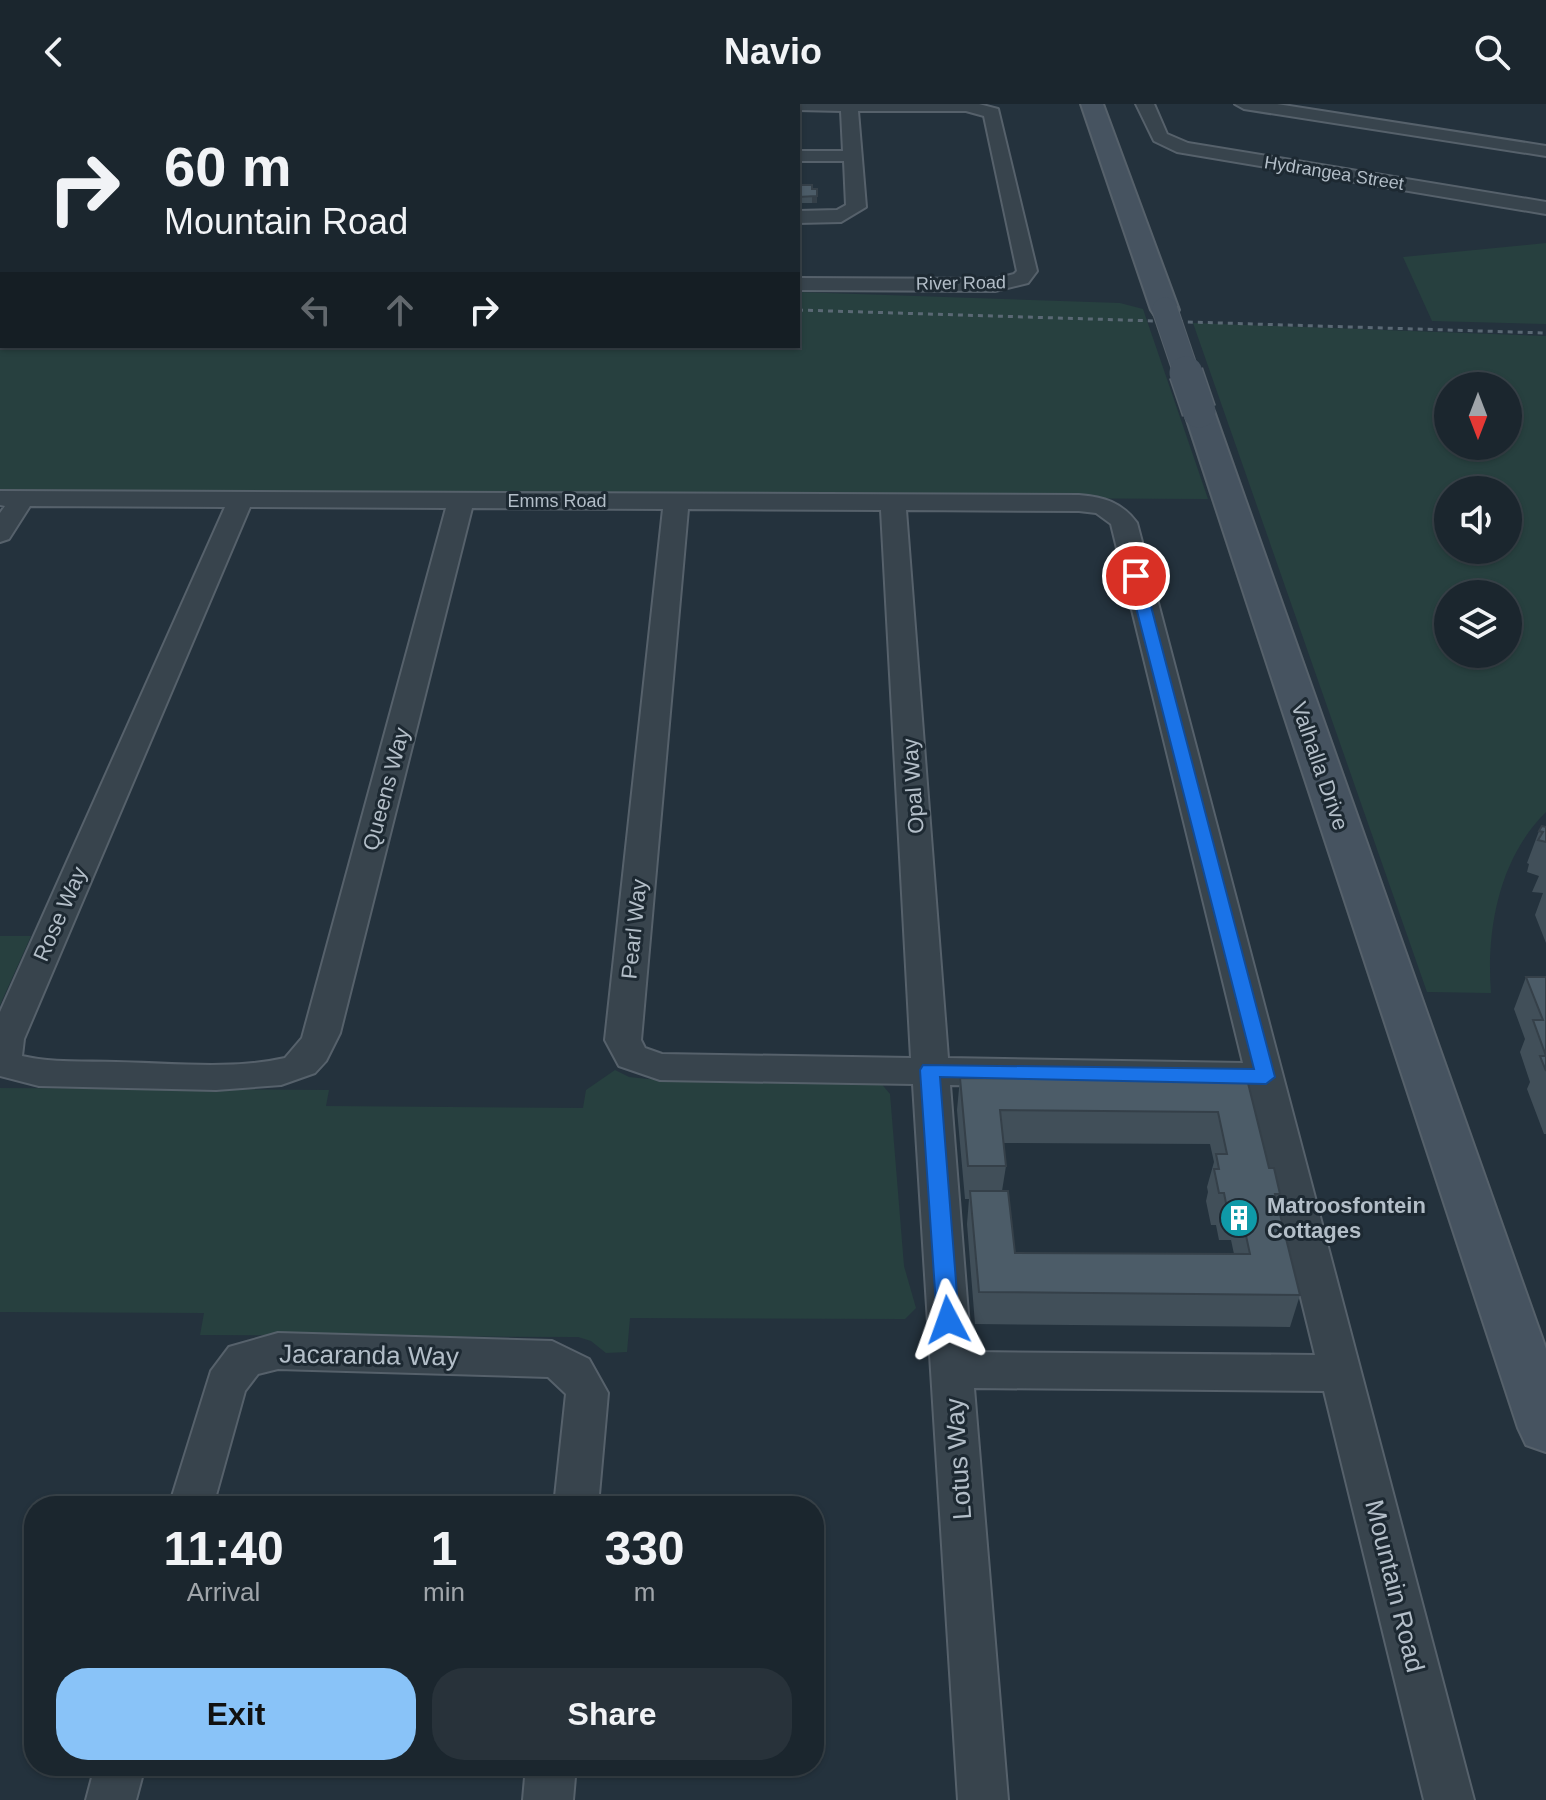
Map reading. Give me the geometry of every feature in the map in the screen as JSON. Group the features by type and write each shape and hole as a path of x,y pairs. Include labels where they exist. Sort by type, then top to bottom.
{"main road":[{"name":"Valhalla Drive","path":"1092,104 1546,1428"}],"street":[{"path":"571,104 628,104"},
{"name":"Hydrangea Street","path":"1145,104 1160,137 1183,148 1546,208"},
{"path":"1244,104 1546,151"},
{"path":"800,105 849,105 856,207 841,216 800,217"},
{"name":"River Road","path":"800,284 995,285 1012,283 1025,276 992,113 967,106 849,105"},
{"path":"800,156 851,156"},
{"path":"0,534 11,498"},
{"name":"Emms Road","path":"11,498 1079,503 1113,511"},
{"name":"Rose Way","path":"241,499 6,1039 4,1058 10,1066 39,1073 247,1076 296,1069"},
{"name":"Queens Way","path":"296,1069 314,1053 322,1033 461,500"},
{"name":"Pearl Way","path":"676,501 623,1040 632,1057 660,1067 930,1070"},
{"name":"Opal Way","path":"893,502 930,1070"},
{"name":"Mountain Road","path":"1113,511 1124,523 1449,1800"},
{"path":"930,1070 1266,1077"},
{"name":"Lotus Way","path":"930,1070 983,1800"},
{"name":"Jacaranda Way","path":"194,1496 226,1384 244,1360 278,1351 552,1359 568,1365 579,1376 587,1393 577,1496"},
{"path":"952,1370 1341,1373"},
{"path":"111,1800 117,1776"},
{"path":"548,1800 550,1776"}],"green space":[{"path":"1546,243 1546,324 1432,321 1403,257"},
{"path":"800,292 1120,303 1143,309 1208,499 0,493 0,348 800,348"},
{"path":"1193,323 1546,336 1546,812 1517,851 1499,896 1491,945 1491,993 1427,992"},
{"path":"0,936 31,936 0,1005"},
{"path":"615,1070 629,1077 648,1079 879,1081 890,1094 904,1266 916,1308 905,1319 630,1318 627,1352 606,1353 591,1341 578,1337 200,1335 204,1313 0,1312 0,1088 329,1090 326,1106 583,1108 586,1090"}],"building":[{"path":"800,185 812,185 812,189 817,189 817,196 800,197"},
{"path":"1542,826 1546,827 1546,842 1538,840 1543,832 1539,831"},
{"path":"1526,977 1546,977 1546,1056 1533,1020 1543,1020"},
{"path":"1540,1056 1546,1056 1546,1071"},
{"path":"960,1078 1247,1079 1269,1168 1274,1168 1280,1194 1275,1194 1300,1295 979,1292 970,1191 1008,1191 1015,1253 1250,1254 1240,1208 1227,1208 1224,1193 1219,1193 1214,1169 1219,1169 1216,1154 1227,1154 1218,1112 1000,1110 1006,1166 968,1166"}],"railway":[{"path":"800,310 1546,333"}],"place":[{"name":"Matroosfontein Cottages","path":"1239,1218"}],"route":[{"path":"948,1320 930,1070 1266,1077 1136,576"}]}
